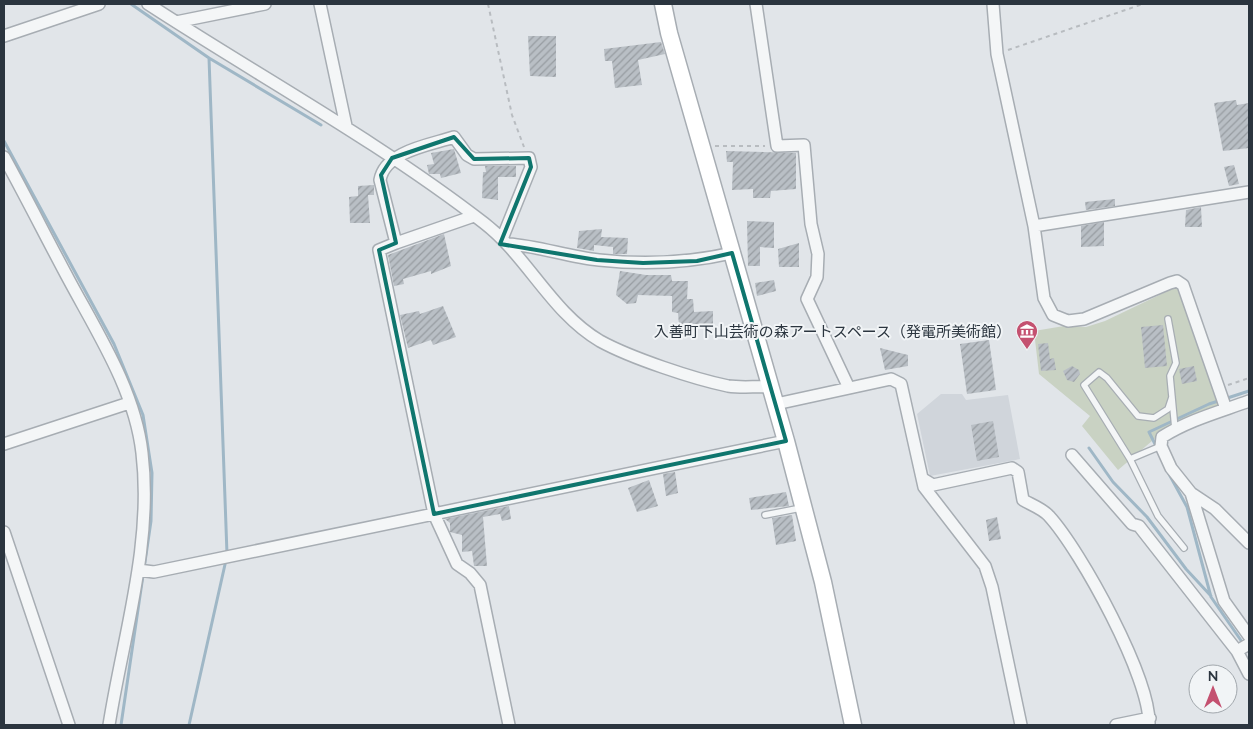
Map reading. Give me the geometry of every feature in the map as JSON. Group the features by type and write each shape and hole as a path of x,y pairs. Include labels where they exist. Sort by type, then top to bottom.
{"street":[{"path":"4,36 99,4"},
{"path":"148,4 346,126 474,216 505,241 549,296 572,321 600,341 658,365 729,386 770,387"},
{"path":"176,22 265,4"},
{"path":"320,4 346,126"},
{"path":"663,4 804,508 823,582 852,725"},
{"path":"756,4 778,146 804,145 811,224 818,254 817,277 808,299 849,388"},
{"path":"993,4 997,54 1034,226 1044,298 1053,316 1068,321 1084,319 1170,282 1177,282 1183,285 1226,409"},
{"path":"396,243 380,180 381,175 392,158 454,137 467,155 474,159 529,158 530,167 505,241"},
{"path":"4,157 111,357 129,403 142,453 144,516 138,570 109,725"},
{"path":"1034,226 1249,192"},
{"path":"474,216 379,250 434,514 457,564 470,573 480,585 510,725"},
{"path":"505,241 597,260 643,263 696,261 732,253"},
{"path":"776,404 891,379 901,384 924,488 985,566 992,587 1021,725"},
{"path":"1249,401 1196,418 1162,437 1161,446 1172,468 1191,493 1215,509 1249,543"},
{"path":"4,444 129,403"},
{"path":"138,570 154,572 786,441"},
{"path":"1072,455 1132,524 1139,526 1238,651 1249,674"},
{"path":"923,479 933,485 1012,468 1018,472 1024,500 1048,514 1070,541 1134,664 1146,698 1149,722 1116,725"},
{"path":"1191,493 1224,601 1249,636"},
{"path":"4,532 69,725"},
{"path":"1238,651 1249,644"}],"lane":[{"path":"1168,319 1176,363 1170,376 1175,429"},
{"path":"1172,397 1168,409 1154,418 1138,416 1107,378 1099,372 1084,385 1130,458 1158,516 1184,548"},
{"path":"1130,458 1161,446"},
{"path":"766,515 804,508"}],"path":[{"path":"488,4 512,115 529,158"},
{"path":"997,54 1142,4"},
{"path":"702,146 778,146"},
{"path":"1218,389 1249,378"}],"highlighted area":[{"path":"454,137 474,159 529,158 531,167 500,244 597,260 643,263 697,261 732,253 786,441 434,514 379,250 396,243 381,175 392,158"}],"shaded area":[{"path":"941,394 962,394 966,400 1008,395 1020,459 930,476 917,414"}],"green space":[{"path":"1176,287 1181,288 1219,406 1159,435 1118,470 1082,426 1090,416 1039,374 1034,331 1064,326 1086,327 1105,321"}],"building":[{"path":"528,36 556,36 556,77 530,76"},
{"path":"661,42 665,54 638,60 642,85 615,88 612,61 605,61 604,49"},
{"path":"1236,100 1237,105 1249,103 1249,148 1223,151 1214,103"},
{"path":"454,149 461,173 441,178 440,174 429,174 427,165 434,164 431,153"},
{"path":"726,151 796,153 796,189 771,191 770,198 753,198 753,189 732,190 733,162 727,162"},
{"path":"1234,165 1239,184 1229,186 1224,167"},
{"path":"485,166 516,166 516,177 498,177 498,200 482,198 483,172 486,172"},
{"path":"374,185 374,195 368,195 370,223 350,223 349,197 358,196 358,186"},
{"path":"1115,199 1115,206 1086,210 1085,202"},
{"path":"1201,207 1202,227 1185,227 1186,210"},
{"path":"747,221 774,222 774,248 760,247 760,266 748,266"},
{"path":"1104,222 1104,246 1081,247 1081,226"},
{"path":"602,229 601,237 628,238 627,254 613,254 613,247 594,245 594,251 577,248 579,231"},
{"path":"444,234 451,266 431,274 431,271 403,279 404,284 394,286 388,255"},
{"path":"799,243 799,267 779,267 778,249"},
{"path":"620,271 646,275 671,275 672,281 688,281 687,299 693,299 694,312 713,311 713,325 679,326 678,313 672,312 672,296 638,295 636,303 627,304 616,295"},
{"path":"774,280 776,291 757,296 755,283"},
{"path":"443,306 456,337 433,345 431,340 408,348 400,315 419,311 420,314"},
{"path":"1163,325 1167,366 1145,368 1141,327"},
{"path":"989,340 996,390 967,394 960,344"},
{"path":"1048,343 1050,359 1054,358 1056,370 1041,371 1038,344"},
{"path":"880,348 908,355 908,366 885,370"},
{"path":"1072,366 1079,370 1080,374 1074,382 1067,380 1063,371"},
{"path":"1194,366 1197,381 1182,384 1179,369"},
{"path":"993,421 999,457 977,461 971,425"},
{"path":"675,472 678,493 666,496 663,474"},
{"path":"649,480 658,506 637,512 628,488"},
{"path":"786,492 789,506 751,510 749,498"},
{"path":"509,506 511,519 502,521 500,514 483,517 487,566 474,566 472,551 462,552 462,535 450,532 450,523 445,519"},
{"path":"792,515 796,541 776,545 772,518"},
{"path":"997,517 1001,539 989,541 986,520"}],"waterway":[{"path":"131,4 209,58 227,554"},
{"path":"209,58 321,125"},
{"path":"4,141 114,344 143,415 152,473 151,521 121,725"},
{"path":"1157,448 1149,432 1209,404 1249,391"},
{"path":"1089,448 1113,482 1147,517 1186,569 1211,596"},
{"path":"1169,474 1187,507 1211,597 1249,652"},
{"path":"189,725 226,560"}],"place":[{"name":"入善町下山芸術の森アートスペース（発電所美術館）","path":"1027,350"}]}
